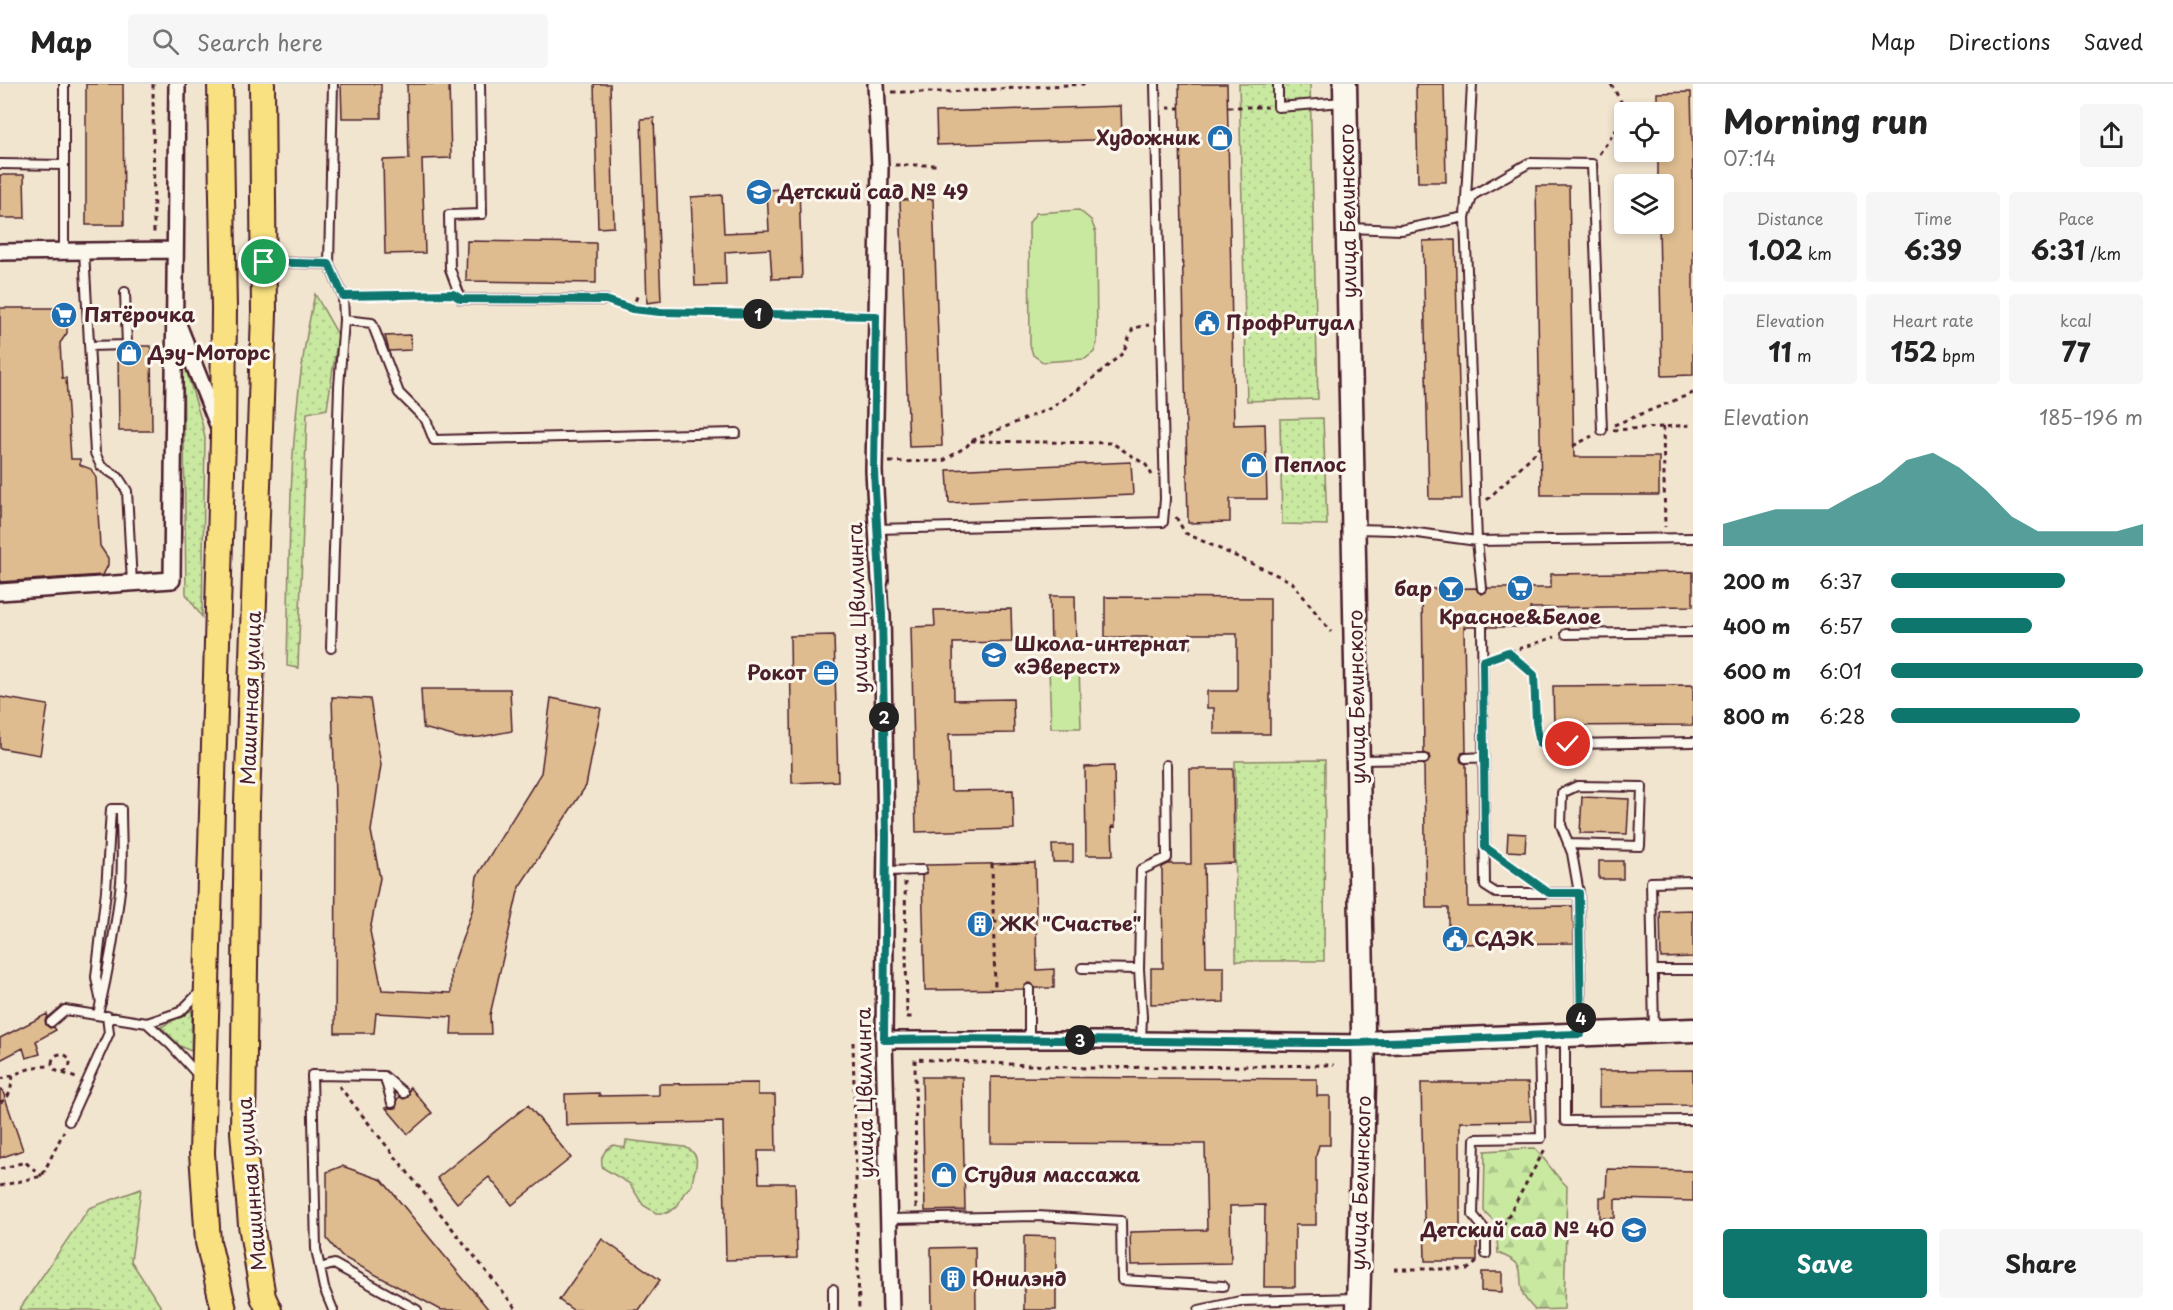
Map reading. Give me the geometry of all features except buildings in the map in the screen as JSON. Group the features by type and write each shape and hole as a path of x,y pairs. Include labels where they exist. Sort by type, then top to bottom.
{"main road":[{"name":"Машинная улица","path":"220,84 224,308 223,438 202,1153 208,1242 224,1310"},
{"name":"Машинная улица","path":"262,84 264,313 247,802 243,1132 251,1225 263,1297 269,1310"},
{"name":"улица Белинского","path":"1345,93 1364,1131 1358,1304"},
{"path":"1362,1043 1693,1030"}],"street":[{"path":"0,592 172,580 177,84"},
{"name":"улица Цвиллинга","path":"876,88 880,166 874,462 882,614 886,873 884,1040 891,1310"},
{"path":"0,252 176,250"},
{"path":"174,314 223,438"},
{"path":"884,1040 1362,1043"}],"lane":[{"path":"64,84 64,251"},
{"path":"331,648 339,387 344,320 343,296 329,264 333,84"},
{"path":"480,84 482,214 449,215 450,269 461,299 606,300"},
{"path":"876,529 1163,522 1165,499 1155,84"},
{"path":"1278,84 1278,106 1345,93"},
{"path":"1472,84 1465,217 1477,541 1482,588"},
{"path":"1465,217 1473,195 1529,163 1592,164 1602,430"},
{"path":"0,164 64,165"},
{"path":"1348,228 1401,230 1465,217"},
{"path":"84,251 95,453 101,466 118,477 127,491 132,583"},
{"path":"264,262 329,264"},
{"path":"89,346 128,345 126,292"},
{"path":"344,320 372,323 399,393 426,420 434,440 736,433"},
{"path":"1354,529 1395,530 1477,541 1693,538"},
{"path":"1482,627 1485,886 1496,892 1579,893"},
{"path":"1566,634 1693,632"},
{"path":"1568,744 1693,742"},
{"path":"1466,758 1484,757"},
{"path":"1357,760 1424,759"},
{"path":"1142,1040 1139,969 1141,870 1167,858 1166,765"},
{"path":"1568,844 1640,846 1642,787 1577,786 1562,793 1561,825 1568,844 1579,893 1573,1034 1565,1120 1693,1120"},
{"path":"69,1121 109,1033 103,1016 96,977 106,891 111,809 121,809 121,881 101,1003"},
{"path":"886,873 922,873 905,875 886,873"},
{"path":"1654,1032 1651,882 1693,881"},
{"path":"1082,968 1139,969"},
{"path":"1654,970 1693,970"},
{"path":"51,1022 64,1010 147,1023 180,1012 206,986"},
{"path":"1029,988 1029,1040"},
{"path":"147,1023 204,1081"},
{"path":"1486,1254 1486,1231 1473,1215 1475,1139 1541,1138 1539,1035"},
{"path":"333,1310 324,1288 316,1249 312,1075 384,1076 404,1093"},
{"path":"384,1076 392,1103"},
{"path":"889,1219 1037,1216 1121,1221 1122,1280 1223,1286"},
{"path":"320,1268 334,1264 417,1310"},
{"path":"833,1288 833,1310"},
{"path":"1199,1310 1241,1306 1358,1304"}],"path":[{"path":"153,84 154,250"},
{"path":"876,88 947,92 1085,84"},
{"path":"1611,84 1621,102"},
{"path":"1228,107 1278,106"},
{"path":"1592,164 1614,133"},
{"path":"880,166 938,165"},
{"path":"343,296 453,294 461,299"},
{"path":"632,309 638,294"},
{"path":"606,300 632,309 660,312 876,316"},
{"path":"874,462 943,460 967,446 971,441 1051,408 1086,384 1123,353 1133,328 1159,323"},
{"path":"1573,446 1602,430 1693,393"},
{"path":"1602,430 1693,425"},
{"path":"1663,427 1665,539"},
{"path":"971,441 1112,443 1146,465 1185,533 1292,582 1330,632"},
{"path":"1477,510 1541,447"},
{"path":"1483,661 1566,634"},
{"path":"1508,652 1534,675 1536,722 1540,744 1568,744"},
{"path":"1485,847 1549,893"},
{"path":"992,864 994,989"},
{"path":"905,875 908,1017 912,1017"},
{"path":"974,927 1036,922"},
{"path":"854,1042 859,1310"},
{"path":"52,1067 57,1054 66,1055 69,1059 69,1068 60,1072"},
{"path":"915,1219 915,1059 1086,1068 1334,1065"},
{"path":"0,1079 13,1076 34,1066 52,1067 72,1077"},
{"path":"330,1075 517,1310"},
{"path":"0,1102 5,1101 10,1095 13,1076"},
{"path":"42,1176 69,1121"},
{"path":"0,1168 25,1162 42,1176"},
{"path":"0,1186 42,1176"}],"green space":[{"path":"1239,84 1310,84 1318,399 1247,401"},
{"path":"1079,210 1091,220 1096,233 1097,343 1094,352 1085,359 1043,362 1033,355 1030,345 1029,223 1036,213"},
{"path":"315,294 338,335 327,409 307,413 298,668 287,666 292,479 299,386"},
{"path":"183,359 205,438 202,617 186,594"},
{"path":"1323,418 1327,525 1282,524 1280,419"},
{"path":"1079,666 1081,728 1051,728 1049,667"},
{"path":"1325,760 1324,961 1236,961 1235,761"},
{"path":"192,1010 191,1051 180,1046 161,1027"},
{"path":"626,1140 685,1147 695,1155 692,1185 684,1193 677,1207 667,1213 656,1213 643,1205 630,1184 603,1168 602,1157 605,1151 614,1145 625,1148"},
{"path":"1535,1148 1567,1186 1564,1309 1535,1310 1523,1294 1518,1265 1498,1253 1496,1223 1484,1211 1485,1151"},
{"path":"141,1189 131,1261 163,1310 19,1310 89,1208"}],"place":[{"name":"Художник","path":"1220,138"},
{"name":"Детский сад № 49","path":"759,192"},
{"name":"Пятёрочка","path":"64,315"},
{"name":"ПрофРитуал","path":"1207,323"},
{"name":"Дэу-Моторс","path":"129,353"},
{"name":"Пеплос","path":"1254,465"},
{"name":"Красное&Белое","path":"1520,588"},
{"name":"бар","path":"1451,589"},
{"name":"Школа-интернат «Эверест»","path":"994,655"},
{"name":"Рокот","path":"826,673"},
{"name":"ЖК \"Счастье\"","path":"980,924"},
{"name":"СДЭК","path":"1455,939"},
{"name":"Студия массажа","path":"944,1175"},
{"name":"Детский сад № 40","path":"1634,1230"},
{"name":"Юнилэнд","path":"953,1279"}],"route":[{"path":"264,262 329,264 343,296 453,294 461,299 606,300 632,309 660,312 876,316 874,471 882,614 886,836 884,1040 1335,1043 1581,1034 1579,893 1549,893 1485,847 1483,661 1508,652 1534,675 1536,722 1540,744 1568,744"}]}
